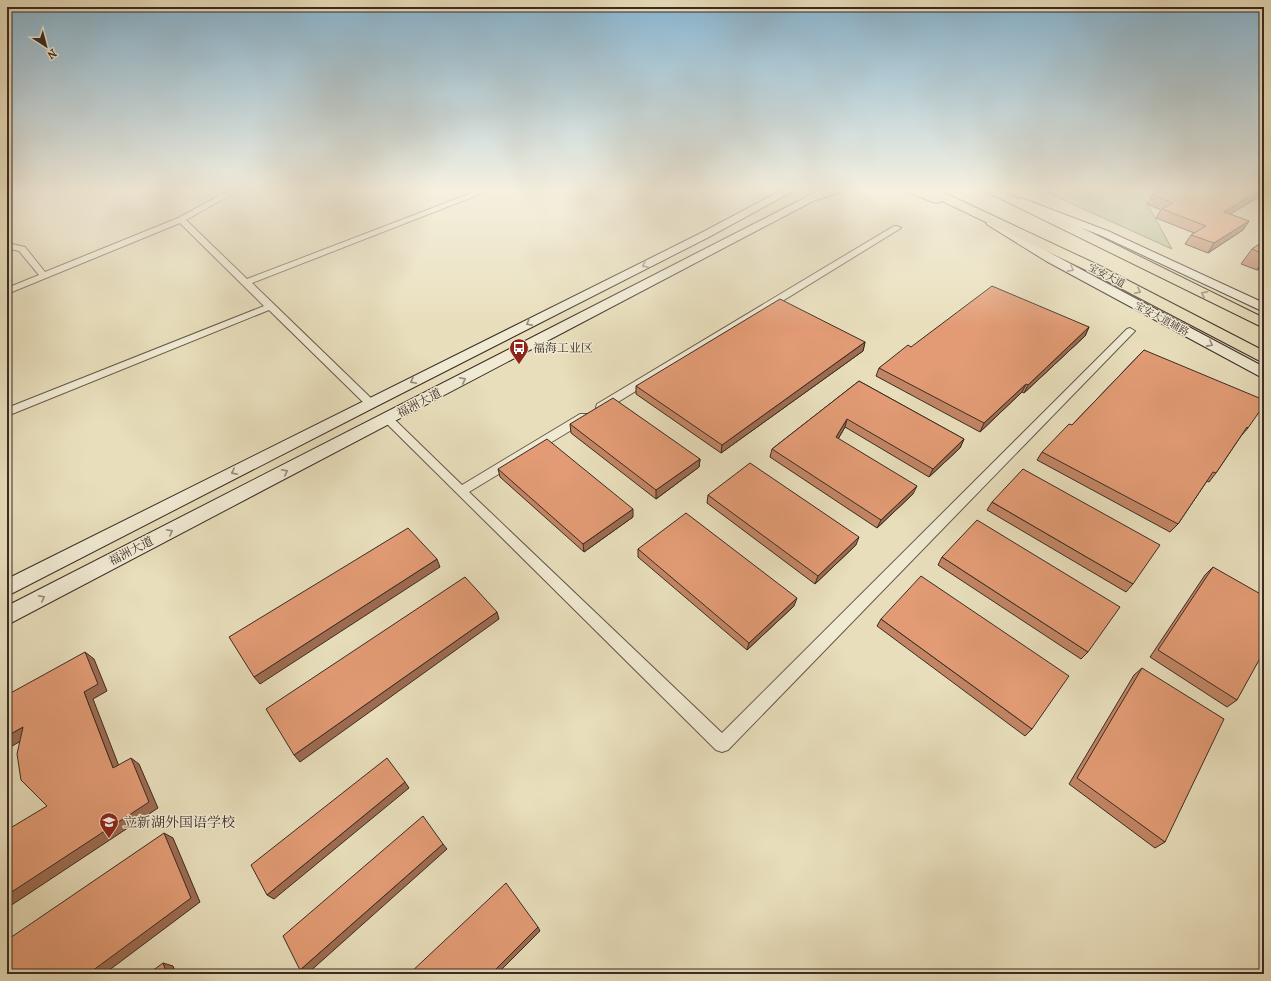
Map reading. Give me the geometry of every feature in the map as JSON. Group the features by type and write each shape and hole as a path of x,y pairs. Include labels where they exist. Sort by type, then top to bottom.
{"main road":[{"name":"福洲大道","path":"7,588 370,402 705,235"},
{"name":"福洲大道","path":"7,616 741,235"},
{"name":"宝安大道辅路","path":"1012,235 1050,258 1264,373"},
{"name":"宝安大道","path":"1023,235 1091,267 1264,357"},
{"path":"1085,235 1264,324"},
{"path":"1108,235 1264,308"}],"street":[{"path":"7,291 145,235"},
{"path":"197,235 370,402"},
{"path":"247,282 370,235"},
{"path":"462,491 886,235"},
{"path":"7,245 22,249 44,276"},
{"path":"7,412 271,306"},
{"path":"387,419 722,744 1130,331"}],"green space":[{"path":"1140,235 1164,235 1172,249"}],"building":[{"path":"1191,235 1227,235 1214,243"},
{"path":"1264,241 1264,254 1252,249"},
{"path":"992,286 1089,327 1028,385 1026,384 984,423 879,368 908,345 911,347"},
{"path":"780,299 865,342 722,445 636,386"},
{"path":"1144,350 1264,400 1264,405 1248,428 1247,427 1216,473 1213,472 1178,524 1042,452 1069,424 1072,425"},
{"path":"859,381 964,439 933,469 847,419 836,437 917,486 881,520 772,449"},
{"path":"613,398 700,459 656,490 570,424"},
{"path":"547,439 633,509 583,544 498,469"},
{"path":"750,463 859,537 818,576 708,495"},
{"path":"1023,469 1160,545 1133,584 992,502"},
{"path":"686,513 797,598 749,643 638,549"},
{"path":"977,520 1120,607 1088,652 942,557"},
{"path":"408,528 437,559 254,677 229,637"},
{"path":"1213,567 1264,596 1264,651 1237,700 1158,650"},
{"path":"921,576 1069,676 1032,729 881,619"},
{"path":"465,577 497,612 294,755 266,709"},
{"path":"85,652 98,684 84,692 113,768 131,758 149,802 7,895 7,830 47,806 21,780 17,754 23,727 7,736 7,695"},
{"path":"1142,668 1224,719 1165,842 1077,778"},
{"path":"387,758 405,782 267,895 251,865"},
{"path":"423,816 443,844 300,970 283,936"},
{"path":"164,833 191,898 88,974 7,974 7,940"},
{"path":"506,883 538,927 491,974 409,974"},
{"path":"163,963 167,974 148,974"}],"place":[{"name":"福海工业区","path":"519,365"},
{"name":"立新湖外国语学校","path":"109,839"}]}
